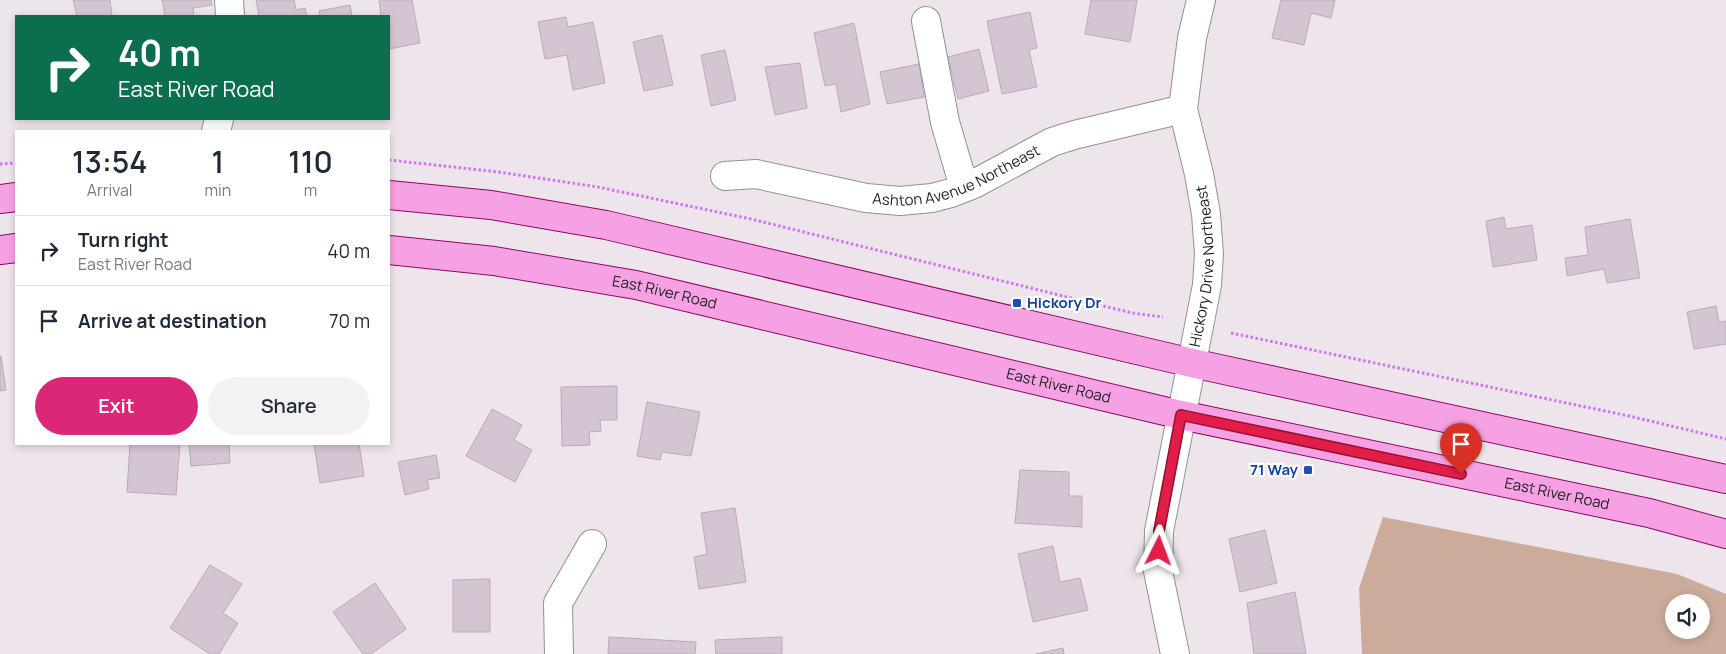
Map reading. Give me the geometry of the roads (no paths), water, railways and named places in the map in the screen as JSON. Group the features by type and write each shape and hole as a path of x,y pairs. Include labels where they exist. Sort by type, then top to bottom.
{"main road":[{"path":"390,195 490,205 606,225 1192,363 1726,479"},
{"path":"0,198 15,197"},
{"path":"0,250 15,248"},
{"name":"East River Road","path":"390,250 494,261 636,285 1181,415 1649,513 1726,534"}],"street":[{"path":"229,0 230,15"},
{"name":"Hickory Drive Northeast","path":"1175,654 1158,571 1159,531 1207,285 1209,254 1206,214 1199,174 1183,109 1192,38 1201,0"},
{"path":"926,21 945,122 964,188"},
{"name":"Ashton Avenue Northeast","path":"725,176 756,174 866,198 900,201 932,198 964,188 1052,142 1183,109"},
{"path":"559,654 558,603 592,544"}],"place":[{"name":"Hickory Dr","path":"1017,303"},
{"name":"71 Way","path":"1308,470"}]}
